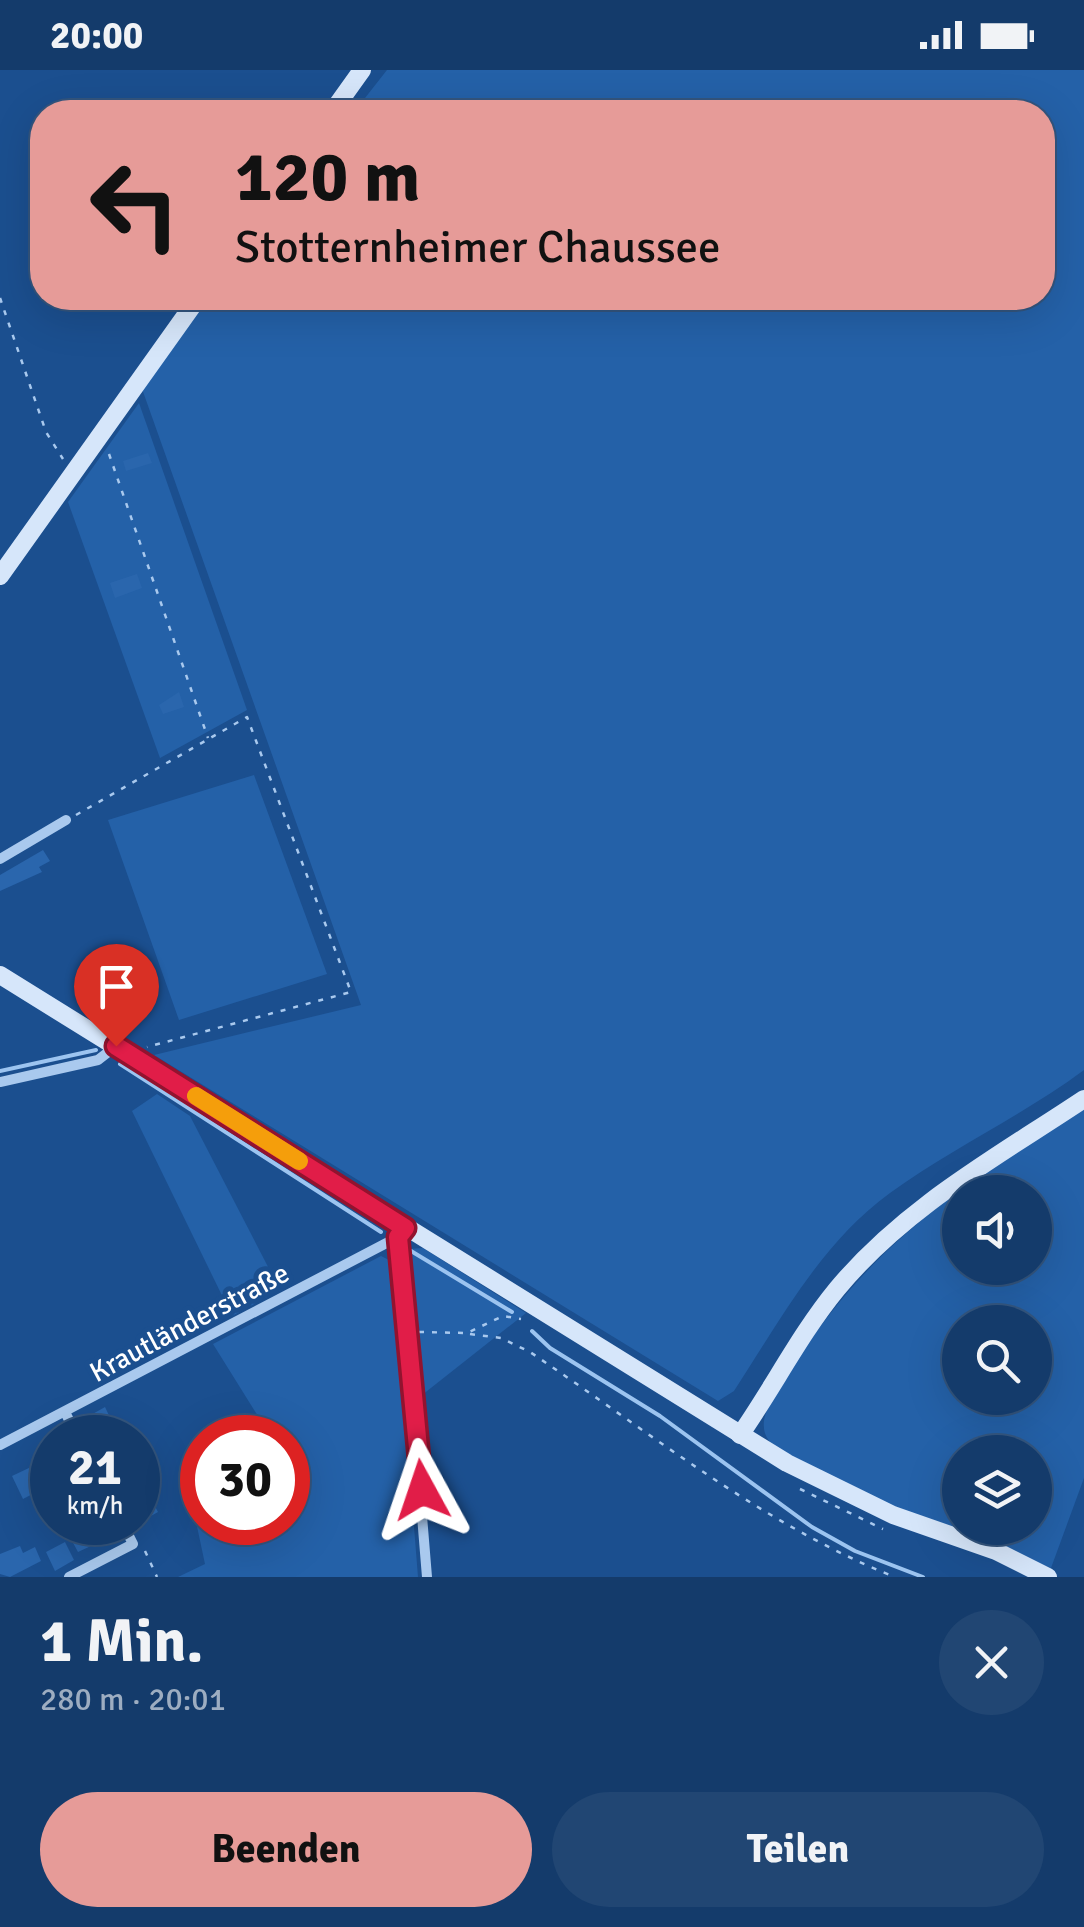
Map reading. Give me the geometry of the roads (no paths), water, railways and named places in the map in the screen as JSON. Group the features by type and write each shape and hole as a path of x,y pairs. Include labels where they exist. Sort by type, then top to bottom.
{"street":[{"path":"341,100 362,70"},
{"path":"0,576 189,310"},
{"path":"0,860 66,820"},
{"path":"0,975 134,1057 402,1232 442,1250 740,1435 893,1516 996,1551 1048,1577"},
{"path":"0,1082 98,1060 116,1046"},
{"path":"740,1435 836,1290 895,1228 950,1184 1084,1099"},
{"path":"402,1232 428,1577"},
{"name":"Krautländerstraße","path":"0,1446 402,1232"},
{"path":"69,1577 131,1545"}],"waterway":[{"path":"0,1071 96,1050"},
{"path":"120,1064 381,1232"},
{"path":"411,1251 512,1312"},
{"path":"532,1331 550,1348 660,1416 812,1527 855,1551 923,1577"}]}
